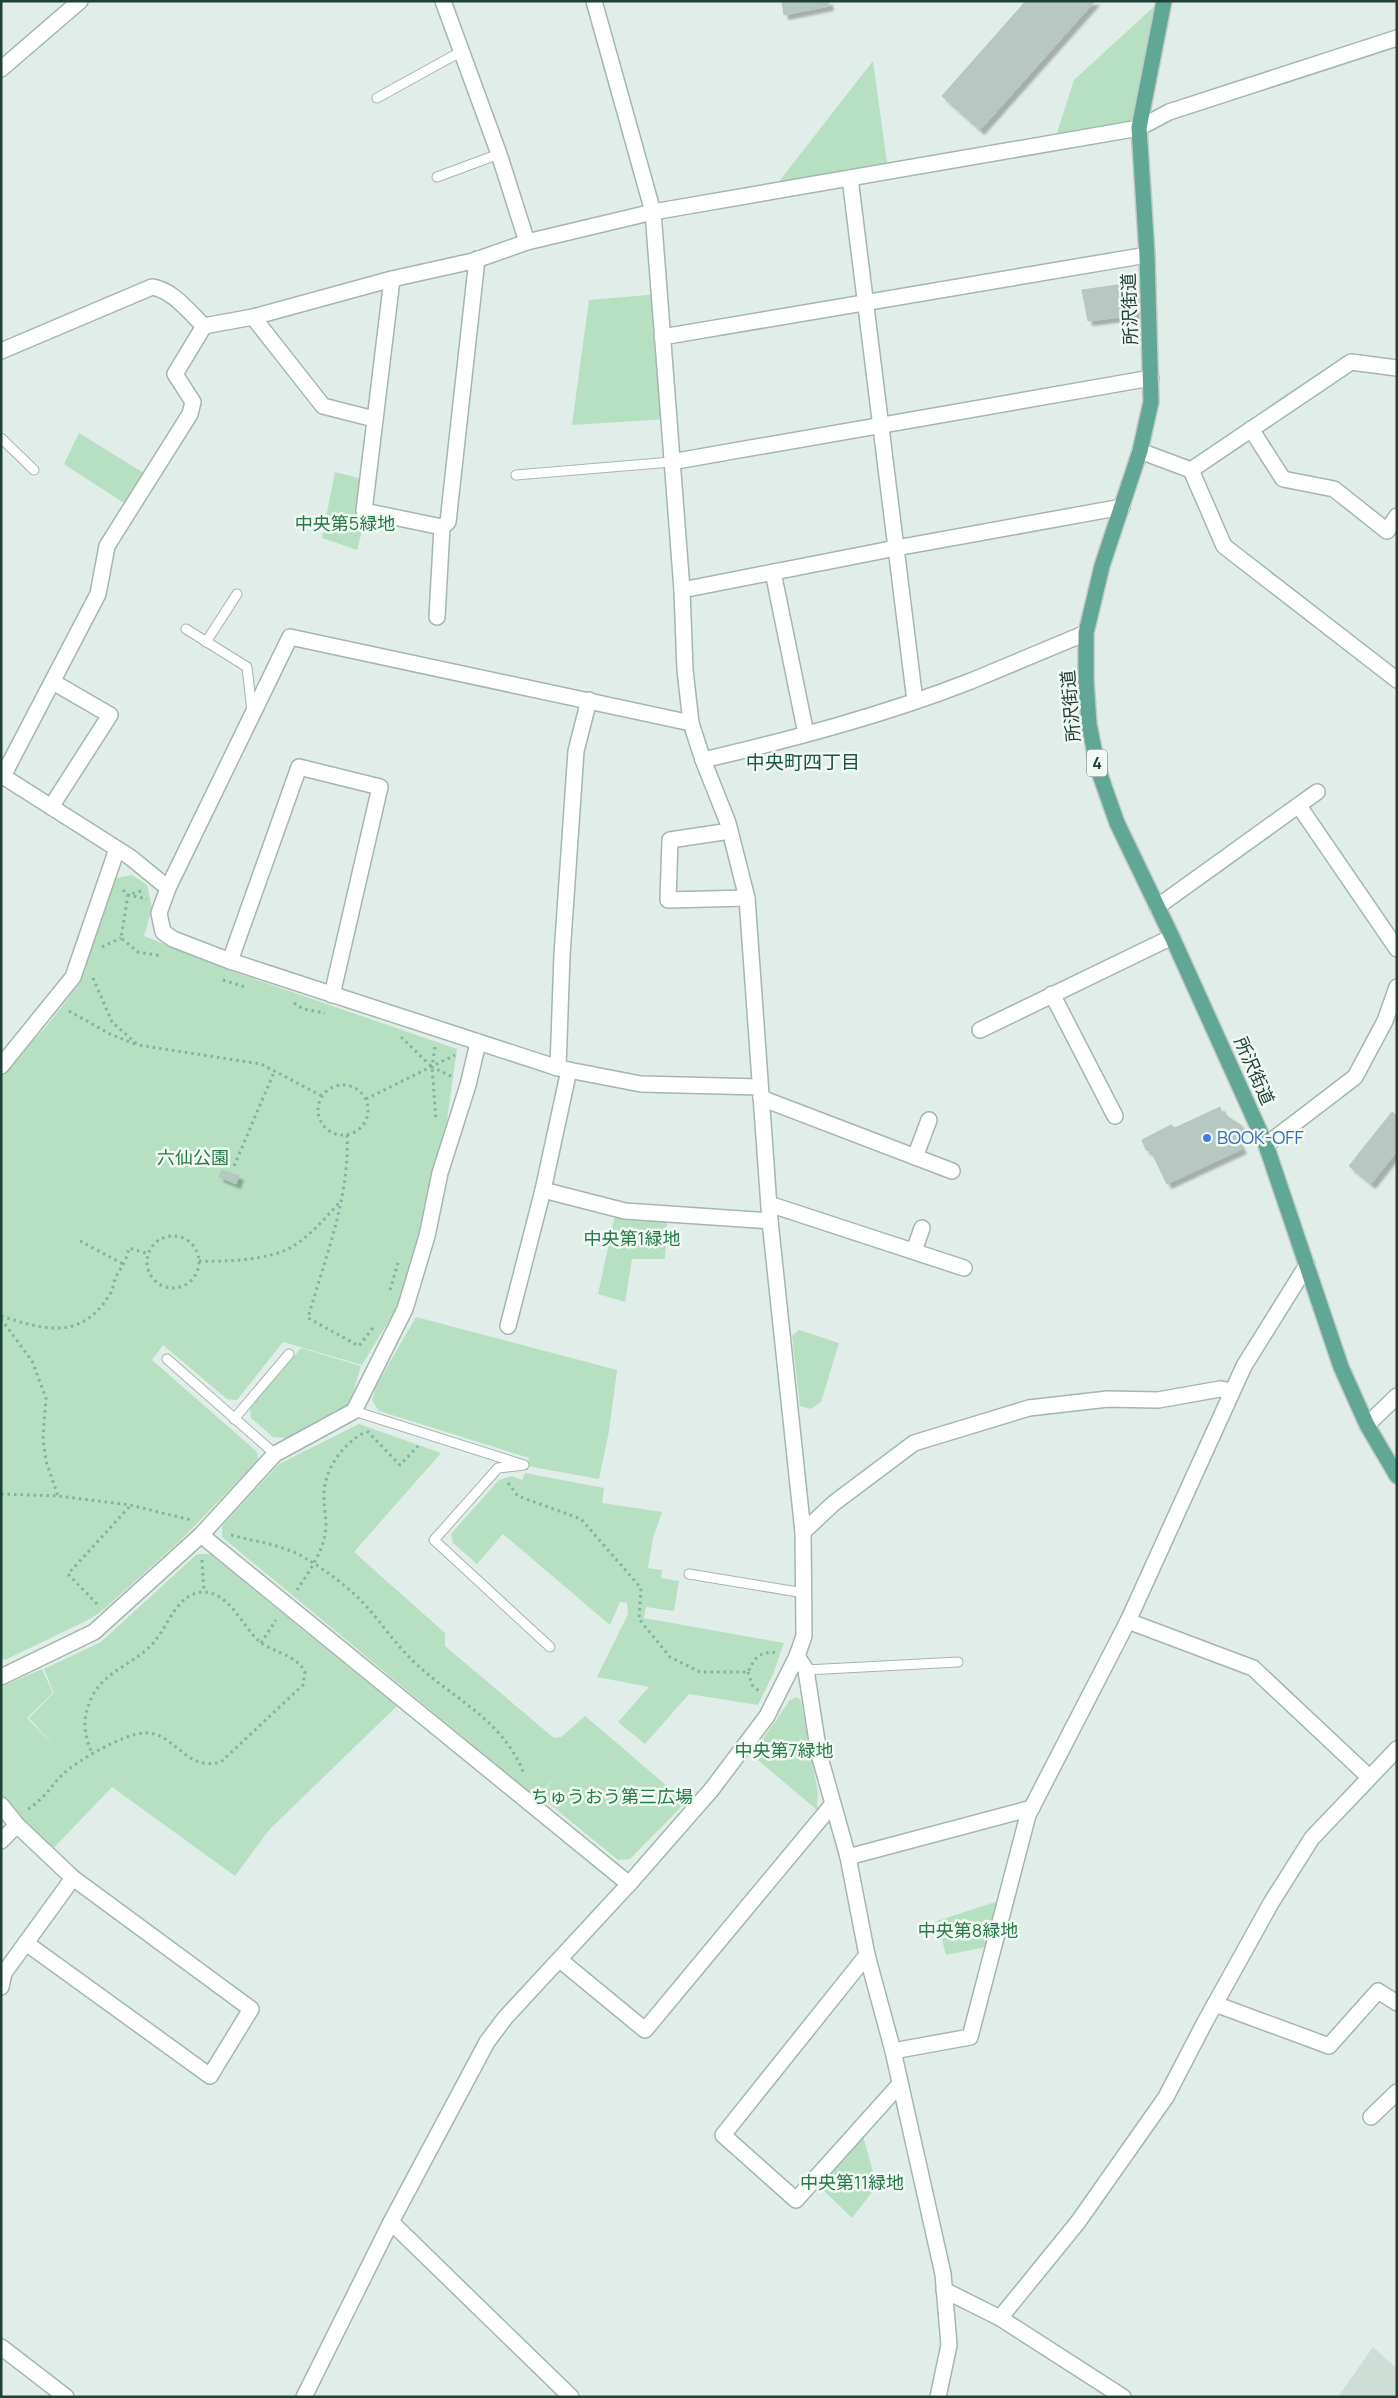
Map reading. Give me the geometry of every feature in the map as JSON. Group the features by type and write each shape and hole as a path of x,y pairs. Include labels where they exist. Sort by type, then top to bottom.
{"main road":[{"name":"所沢街道","path":"1164,1 1139,128 1147,255 1151,402 1140,451 1102,566 1086,633 1086,680 1089,724 1098,769 1117,823 1172,936 1266,1145 1341,1367 1367,1425 1397,1476"}],"street":[{"path":"1,69 80,1"},
{"path":"443,1 500,154 527,242"},
{"path":"304,2397 391,2222 487,2042 505,2018 696,1809 767,1716 797,1656 804,1636 803,1532 770,1221 747,898 730,831 702,760 691,723 685,670 682,590 653,212 594,1"},
{"path":"168,888 117,849 2,775 98,594 107,546 190,414 193,402 175,374 204,326 253,317 392,279 477,259 527,242 653,212 1139,128 1169,112 1397,38"},
{"path":"850,178 915,700"},
{"path":"662,338 1147,255"},
{"path":"392,279 364,512 442,526 448,522 477,259"},
{"path":"1,351 152,287 160,288 169,293 204,326"},
{"path":"253,317 323,406 374,419"},
{"path":"1191,470 1351,362 1397,368"},
{"path":"671,462 1151,378"},
{"path":"1251,429 1283,479 1334,489 1387,530 1397,516"},
{"path":"1140,451 1191,470 1224,546 1397,680"},
{"path":"682,590 896,548 1122,507"},
{"path":"437,617 442,526"},
{"path":"772,572 806,734"},
{"path":"702,760 806,734 915,700 970,681 1086,633"},
{"path":"691,723 290,637 168,888 158,913 162,932 173,939 230,961 478,1043 564,1069 642,1084 761,1093 952,1172"},
{"path":"51,807 110,714 53,682"},
{"path":"508,1326 543,1190 564,1069 562,955 576,751 589,700"},
{"path":"230,961 299,767 380,787 332,995"},
{"path":"1157,907 1317,792"},
{"path":"1299,806 1397,949"},
{"path":"730,831 670,840 668,900 747,898"},
{"path":"1,1066 72,978 117,849"},
{"path":"980,1030 1172,936"},
{"path":"1266,1145 1355,1077 1385,1021 1397,987"},
{"path":"1052,994 1115,1116"},
{"path":"1,1677 94,1632 204,1531 275,1454 354,1411 405,1309 427,1236 440,1173 468,1085 478,1043"},
{"path":"914,1157 930,1120"},
{"path":"543,1190 625,1211 770,1221"},
{"path":"769,1204 964,1268"},
{"path":"914,1251 922,1228"},
{"path":"893,2051 970,2037 1028,1815 1128,1621 1244,1366 1307,1265"},
{"path":"803,1532 834,1503 914,1443 1029,1408 1108,1399 1158,1400 1220,1389 1232,1391"},
{"path":"1367,1425 1397,1396"},
{"path":"204,1531 287,1604 628,1884"},
{"path":"1128,1621 1254,1668 1370,1777"},
{"path":"797,1656 806,1670 819,1754 832,1806 848,1857 867,1955 893,2051 944,2290 949,2345 938,2397"},
{"path":"1000,2318 1078,2222 1166,2097 1271,1904 1312,1838 1397,1749"},
{"path":"1,1805 15,1822 73,1878 251,2009 210,2076 26,1943"},
{"path":"560,1960 645,2030 832,1806"},
{"path":"848,1857 1032,1808"},
{"path":"1,1841 15,1822"},
{"path":"1,1987 4,1973 73,1878"},
{"path":"867,1955 723,2135 796,2200 900,2084"},
{"path":"1215,2004 1329,2046 1378,1992 1397,2002"},
{"path":"1372,2116 1397,2092"},
{"path":"391,2222 571,2397"},
{"path":"944,2290 1000,2318 1123,2397"},
{"path":"1,2347 66,2397"}],"lane":[{"path":"377,98 462,51"},
{"path":"437,177 500,154"},
{"path":"1,438 34,470"},
{"path":"516,475 671,462"},
{"path":"206,642 237,594"},
{"path":"186,630 247,667 252,713"},
{"path":"234,1419 289,1354"},
{"path":"167,1359 275,1454"},
{"path":"354,1411 524,1465 498,1468 434,1540 550,1647"},
{"path":"689,1574 804,1593"},
{"path":"806,1670 958,1662"}],"path":[{"path":"98,956 102,947 121,938"},
{"path":"91,974 112,1022 138,1045"},
{"path":"53,1002 110,1034 138,1045 261,1064 322,1096"},
{"path":"399,1035 432,1067 436,1121"},
{"path":"366,1099 478,1043"},
{"path":"234,1166 275,1070"},
{"path":"347,1085 355,1088 366,1099 368,1114 366,1121 356,1132 347,1135 334,1134 323,1125 318,1109 322,1096 331,1088 347,1085"},
{"path":"347,1135 348,1157 341,1201 308,1318 359,1346 376,1323"},
{"path":"199,1261 239,1260 293,1247 318,1227 341,1201"},
{"path":"177,1236 190,1242 198,1254 199,1261 194,1278 188,1284 170,1288 162,1285 150,1272 149,1254 156,1243 162,1239 177,1236"},
{"path":"80,1242 125,1265"},
{"path":"1,1318 40,1328 55,1329 76,1325 97,1312 111,1293 115,1279 125,1265 129,1248 149,1254"},
{"path":"388,1298 392,1279 401,1254"},
{"path":"1,1318 32,1362 46,1398 43,1438 46,1461 58,1496"},
{"path":"261,1643 313,1564 320,1550 326,1532 324,1493 335,1460 356,1437 366,1432 372,1417"},
{"path":"366,1432 400,1465 428,1435"},
{"path":"498,1468 518,1496 581,1519 641,1588 639,1620 670,1657 700,1672 748,1672 755,1657 767,1651 797,1656"},
{"path":"1,1494 58,1496 130,1505 194,1521 204,1531 271,1544 313,1564 348,1589 366,1606 400,1647 432,1679 469,1705 506,1739 529,1786 521,1796"},
{"path":"85,1592 68,1574 130,1505"},
{"path":"204,1531 204,1592"},
{"path":"15,1822 36,1804 66,1772 92,1753 144,1733 152,1733 164,1739 195,1762 212,1764 221,1762 304,1685 306,1678 301,1665 261,1643 246,1628 222,1598 204,1592 188,1596 143,1654 114,1671 99,1686 89,1704 84,1728 84,1736 92,1753"}],"shaded area":[{"path":"1373,2347 1397,2369 1397,2397 1338,2397"}],"green space":[{"path":"1160,1 1139,128 1054,142 1074,80"},
{"path":"873,61 888,171 770,193"},
{"path":"660,294 668,419 572,425 589,300"},
{"path":"79,433 147,475 130,507 64,464"},
{"name":"中央第5緑地","path":"335,472 362,479 366,516 357,550 322,538"},
{"name":"六仙公園","path":"132,875 147,885 152,908 144,936 237,973 457,1049 441,1163 435,1175 399,1304 362,1365 283,1342 237,1400 227,1399 163,1345 152,1360 257,1452 258,1460 182,1539 103,1610 90,1619 5,1660 1,1657 1,1075 45,1028 80,983 116,878"},
{"name":"中央第1緑地","path":"615,1215 667,1222 665,1259 632,1259 625,1302 598,1294"},
{"path":"416,1317 617,1370 609,1431 599,1479 527,1466 529,1458 379,1411 372,1400 376,1386"},
{"path":"799,1330 839,1343 821,1402 811,1409 800,1406 792,1336"},
{"path":"301,1348 361,1366 349,1406 287,1438 273,1437 251,1418 250,1408"},
{"name":"ちゅうおう第三広場","path":"359,1424 441,1453 354,1552 445,1633 445,1646 554,1738 561,1737 585,1716 686,1802 630,1859 618,1860 541,1797 556,1774 538,1799 222,1537 222,1526 279,1464"},
{"path":"525,1473 604,1488 602,1503 662,1512 653,1538 648,1568 662,1570 661,1578 679,1581 674,1611 646,1607 644,1618 784,1643 773,1674 758,1705 689,1694 645,1744 618,1722 649,1687 597,1677 628,1614 627,1603 620,1602 610,1625 503,1534 477,1564 453,1543 451,1534 499,1480 512,1476 522,1480"},
{"path":"197,1554 210,1554 397,1706 269,1830 235,1876 112,1787 49,1853 1,1798 1,1687 42,1669 53,1693 27,1718 56,1748 29,1718 54,1693 44,1669 101,1642"},
{"name":"中央第7緑地","path":"797,1697 801,1701 818,1793 817,1810 752,1755 790,1700"},
{"name":"中央第8緑地","path":"998,1901 986,1947 946,1955 937,1921"},
{"name":"中央第11緑地","path":"863,2136 877,2186 852,2218 820,2187"}],"building":[{"path":"782,1 828,1 829,6 784,15"},
{"path":"1026,1 1095,1 980,130 942,96"},
{"path":"1131,283 1135,315 1088,321 1082,290"},
{"path":"1220,1107 1222,1113 1242,1126 1236,1138 1242,1149 1167,1184 1151,1151 1146,1150 1142,1140 1171,1125 1175,1128"},
{"path":"1392,1112 1397,1116 1397,1151 1371,1184 1349,1166"},
{"path":"222,1170 239,1176 236,1184 219,1177"}],"place":[{"name":"BOOK-OFF","path":"1207,1138"}],"district":[{"name":"中央町四丁目","path":"803,762"}]}
